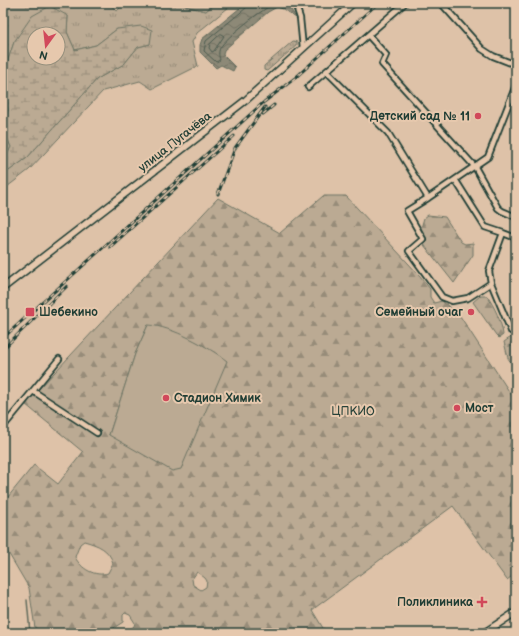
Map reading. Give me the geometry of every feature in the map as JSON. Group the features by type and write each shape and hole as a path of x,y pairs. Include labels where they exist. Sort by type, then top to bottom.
{"street":[{"path":"295,3 300,18 303,48"},
{"name":"улица Пугачёва","path":"3,288 196,141 246,100 353,3"},
{"path":"308,87 405,3"},
{"path":"441,3 482,49 493,56 516,65"},
{"path":"368,35 386,55 382,64 475,167 498,208 516,217"},
{"path":"326,72 388,133 428,198"},
{"path":"491,283 468,298 452,301 442,297 409,251 423,239 407,211 456,181 488,158 516,85"},
{"path":"456,181 485,227 516,238"},
{"path":"503,233 489,271 491,283 514,332"},
{"path":"514,332 516,318"},
{"path":"3,427 59,359"},
{"path":"33,391 97,433"},
{"path":"484,633 516,612"}],"green space":[{"path":"9,3 108,3 117,11 125,3 184,3 186,6 206,11 215,3 234,3 197,33 192,42 198,66 152,89 140,81 103,91 29,170 3,190 3,175 27,158 97,79 124,64 138,47 150,44 117,29 96,45 75,50 67,32 68,16 47,26 26,26 26,36 14,42 3,75 3,13"},
{"path":"184,3 215,3 206,11 185,6"},
{"path":"50,6 68,16 67,32 75,50 96,45 117,29 141,26 152,30 150,44 138,47 124,64 97,79 27,158 3,175 3,163 11,147 3,128 8,110 3,75 14,42 32,16"},
{"path":"293,41 297,42 297,45 267,71 264,70 264,66"},
{"path":"3,83 8,110 3,123"},
{"path":"3,128 11,147 3,163"},
{"name":"ЦПКИО","path":"323,196 346,196 420,276 430,289 430,297 434,303 442,301 460,316 516,402 516,573 507,580 453,506 312,610 326,633 126,633 134,626 135,623 130,615 125,613 123,615 123,622 106,633 59,633 52,630 50,633 44,633 35,628 29,588 3,544 3,503 34,465 58,484 83,452 25,404 218,198 280,233","holes":["148,325 109,435 135,354","84,541 94,544 109,554 113,563 108,573 93,573 81,565 75,557 80,544","197,572 207,581 206,587 201,590 193,585 192,579"]},
{"path":"428,215 445,217 461,242 465,244 473,243 473,255 454,283 424,245 426,239 421,228 424,218"},
{"path":"480,296 487,296 497,314 503,335 499,338 473,302"},
{"name":"Стадион Химик","path":"148,325 168,329 189,338 227,361 181,469 172,471 109,435 135,354"},
{"path":"511,337 516,339 516,371 508,358 504,342"}],"water":[{"path":"246,3 287,3 296,18 283,9 277,7 268,12 224,50 223,55 235,67 233,71 221,65 216,68 200,52 202,39"}],"waterway":[{"path":"27,600 30,633"}],"railway":[{"path":"3,338 264,102 295,78 378,3"},
{"path":"263,114 274,105"},
{"path":"218,194 235,148 265,107"},
{"path":"110,247 234,136"},
{"path":"3,349 67,286"}],"place":[{"name":"Детский сад № 11","path":"478,116"},
{"name":"Шебекино","path":"30,312"},
{"name":"Семейный очаг","path":"471,312"},
{"name":"Стадион Химик","path":"166,398"},
{"name":"Мост","path":"457,408"},
{"name":"Поликлиника","path":"482,602"}]}
